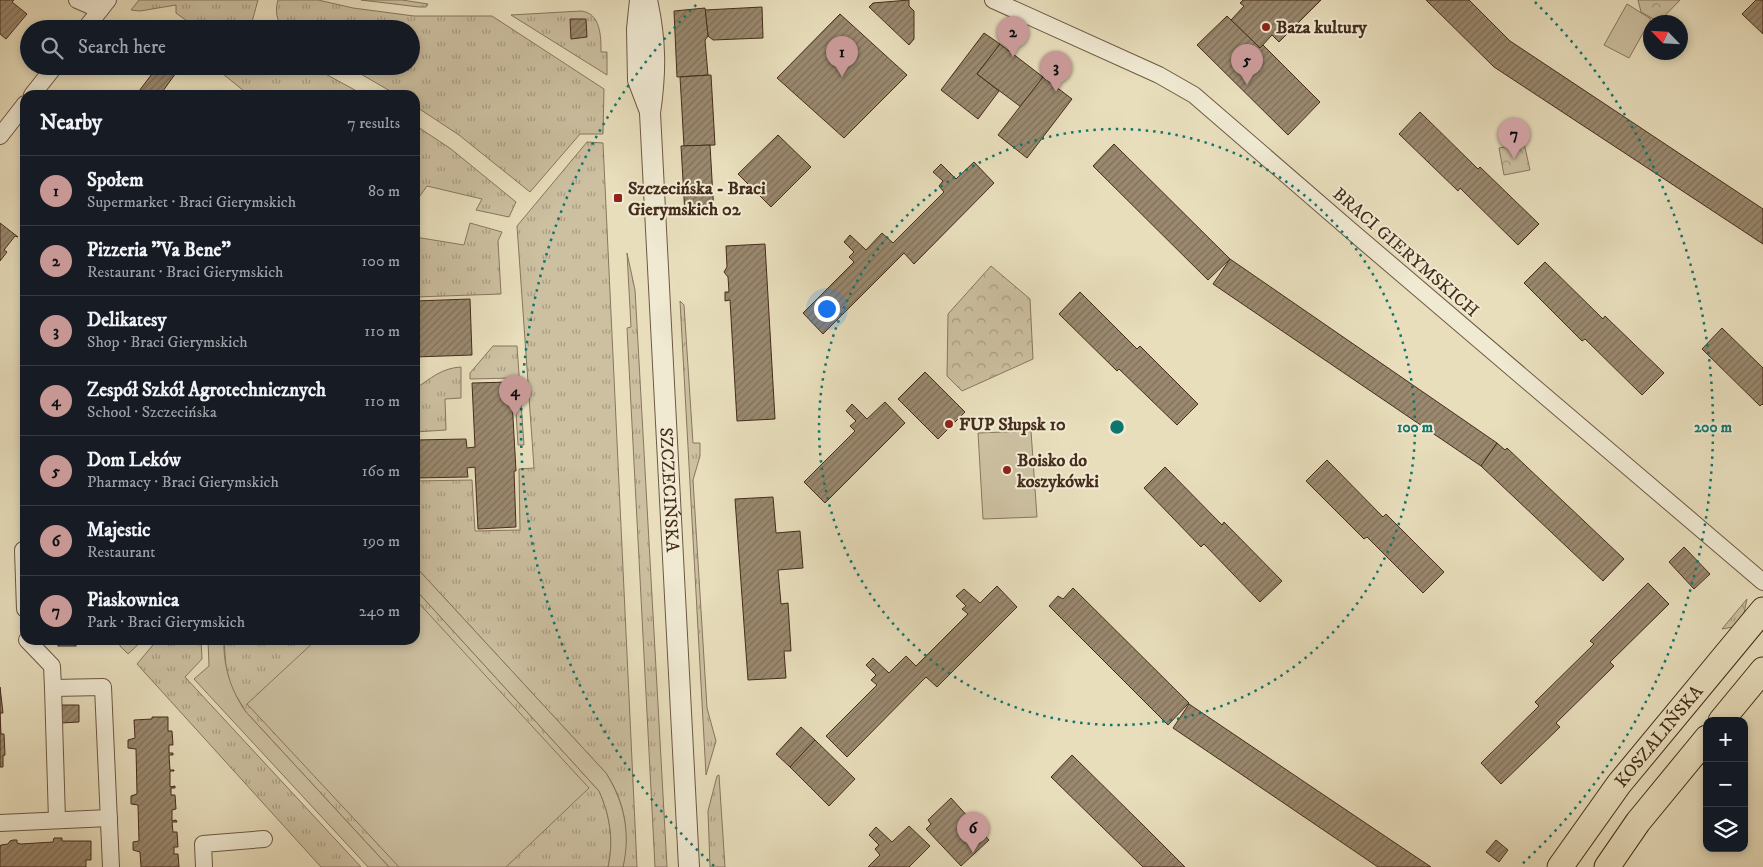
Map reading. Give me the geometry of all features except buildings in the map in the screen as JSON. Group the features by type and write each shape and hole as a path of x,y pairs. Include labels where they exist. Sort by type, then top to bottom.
{"main road":[{"name":"KOSZALIŃSKA","path":"1560,867 1618,784 1763,610"},
{"path":"1724,717 1763,670"},
{"path":"1607,867 1638,822 1703,743"}],"street":[{"path":"77,0 104,5 92,20"},
{"name":"SZCZECIŃSKA","path":"640,0 637,29 638,80 650,113"},
{"name":"SZCZECIŃSKA","path":"647,0 654,29 655,50 654,85 650,113 688,867"},
{"name":"BRACI GIERYMSKICH","path":"993,0 1158,75 1194,95 1763,582"},
{"path":"36,90 48,75"},
{"path":"0,136 20,110"},
{"path":"31,645 52,666 57,820"},
{"path":"53,688 103,687 111,867"},
{"path":"0,823 109,818"},
{"path":"204,867 203,844 264,839"}],"green space":[{"path":"139,0 258,0 252,20 186,20 176,13 176,5 140,11 131,10"},
{"path":"278,0 318,0 353,8 414,16 492,16 604,89 603,134 580,134 530,192 459,135 420,109 420,90 388,90 363,75 420,75 420,20 278,20"},
{"path":"361,0 402,0 428,4 426,7 419,7"},
{"path":"1638,0 1680,0 1666,15 1646,15 1641,12"},
{"path":"1627,4 1645,15 1643,15 1643,33 1629,58 1604,45"},
{"path":"581,11 593,16 599,27 601,52 607,52 607,75 511,15"},
{"path":"224,75 327,75 355,90 243,90"},
{"path":"420,128 451,149 516,202 509,217 476,210 482,199 427,186 420,196"},
{"path":"587,142 603,143 637,867 623,867 626,841 624,818 618,796 606,773 420,571 420,481 472,480 475,531 520,530 519,469 534,468 517,226"},
{"path":"1524,143 1530,170 1504,175 1499,148"},
{"path":"470,223 502,232 498,241 501,294 420,297 420,238 464,245"},
{"path":"627,253 635,290 667,867 655,867 627,328 631,327"},
{"path":"991,266 1030,299 1033,359 962,391 947,376 948,314"},
{"path":"680,301 684,305 693,443 700,443 700,456 693,480 707,708 716,741 706,775"},
{"path":"493,346 517,346 524,445 518,445 514,378 470,379 470,373"},
{"path":"461,367 461,398 445,399 446,430 420,432 420,385 432,377"},
{"name":"Boisko do koszykówki","path":"1031,431 1037,517 983,519 978,433"},
{"path":"420,571 606,773 617,795 624,818 626,842 623,867 608,867 611,848 610,828 606,809 599,791 420,594"},
{"path":"420,594 599,791 606,809 610,828 611,848 608,867 389,867 246,712 230,683 226,668 224,645 420,645"},
{"path":"1747,599 1744,613 1733,627 1722,629"},
{"path":"420,604 589,788 506,867 399,867 247,704 311,645 420,645"},
{"path":"120,645 138,645 128,654"},
{"path":"153,645 201,645 202,659 185,677 361,867 321,867 137,664"},
{"path":"208,645 224,645 229,678 236,696 246,712 389,867 368,867 194,679 209,666"},
{"path":"719,775 725,867 710,867 708,811 717,776"}],"place":[{"name":"Baza kultury","path":"1266,27"},
{"name":"Pizzeria \"Va Bene\"","path":"1013,57"},
{"name":"Społem","path":"842,77"},
{"name":"Dom Leków","path":"1247,85"},
{"name":"Delikatesy","path":"1056,92"},
{"name":"Piaskownica","path":"1514,159"},
{"name":"Szczecińska - Braci Gierymskich 02","path":"618,198"},
{"name":"Zespół Szkół Agrotechnicznych","path":"515,416"},
{"name":"FUP Słupsk 10","path":"949,424"},
{"name":"Boisko do koszykówki","path":"1007,470"},
{"name":"Majestic","path":"973,853"}]}
